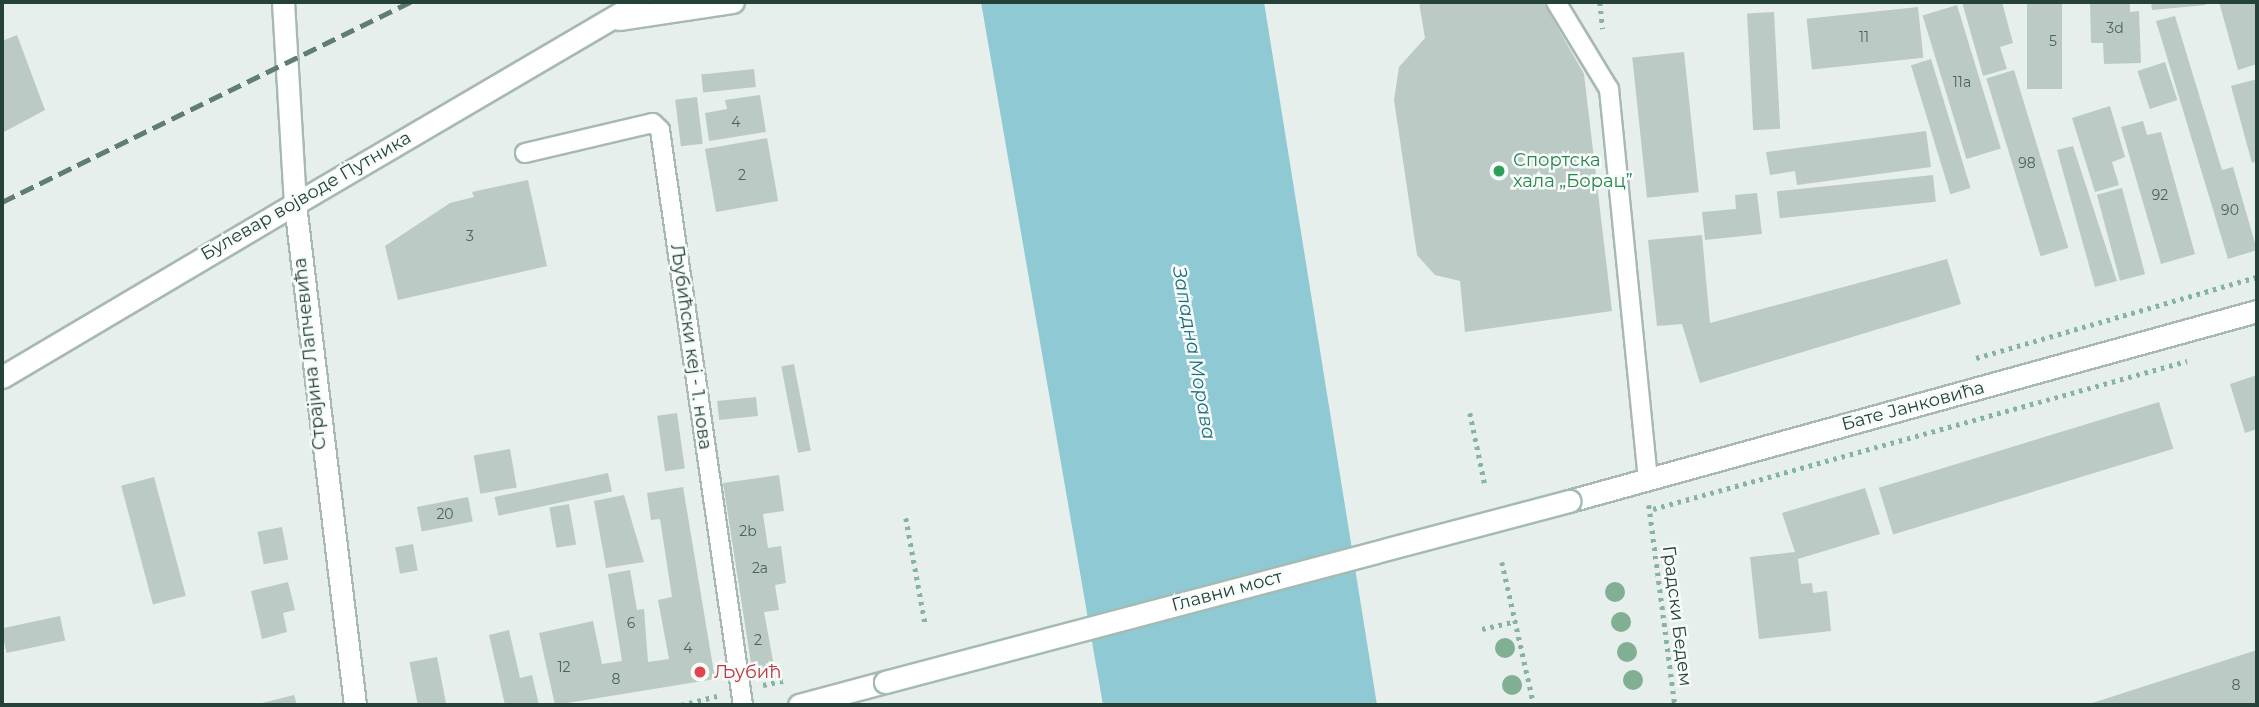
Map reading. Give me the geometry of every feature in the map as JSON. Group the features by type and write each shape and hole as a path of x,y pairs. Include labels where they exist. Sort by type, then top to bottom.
{"main road":[{"name":"Страјина Лапчевића","path":"283,2 295,204 355,705"},
{"name":"Булевар војводе Путника","path":"2,377 613,20 639,2"},
{"name":"Булевар војводе Путника","path":"613,20 733,2"},
{"name":"Бате Јанковића","path":"1569,501 2257,311"},
{"name":"Главни мост","path":"799,705 1569,501"}],"lane":[{"path":"1556,2 1609,89 1648,478"},
{"name":"Љубићски кеј - 1. нова","path":"525,153 653,123 660,130 742,698"}],"path":[{"path":"1637,513 2194,359"},
{"path":"1470,413 1485,485"},
{"path":"906,518 925,623"},
{"name":"Градски Бедем","path":"1652,530 1675,705"},
{"path":"1503,562 1534,705"},
{"path":"1482,628 1516,621"},
{"path":"681,705 742,698 794,678"}],"water":[{"name":"Западна Морава","path":"981,2 1264,2 1377,705 1103,705"}],"building":[{"name":"Спортска хала „Борац”","path":"1419,2 1543,2 1584,74 1612,311 1465,332 1460,281 1435,275 1417,255 1394,100 1399,67 1425,38"},
{"path":"1962,2 2002,2 2013,43 2000,47 2007,69 1983,76"},
{"path":"2027,2 2062,2 2062,89 2027,89"},
{"path":"2090,2 2130,2 2130,12 2139,11 2141,63 2104,64 2103,43 2091,43"},
{"path":"2151,2 2206,2 2206,5 2152,10"},
{"path":"2219,2 2257,2 2257,64 2238,70"},
{"path":"1957,5 2001,148 1966,159 1923,16"},
{"path":"1918,7 1923,58 1812,69 1807,19"},
{"path":"1774,12 1780,129 1753,130 1747,13"},
{"path":"2175,16 2222,170 2233,167 2257,250 2228,259 2156,21"},
{"path":"17,35 45,110 2,133 2,41"},
{"path":"1684,52 1699,192 1647,198 1632,57"},
{"path":"1931,59 1970,188 1950,194 1911,65"},
{"path":"2165,62 2177,100 2150,109 2137,71"},
{"path":"754,69 756,87 703,92 701,75"},
{"path":"2014,70 2068,248 2041,256 1986,78"},
{"path":"2257,79 2257,161 2252,163 2231,86"},
{"path":"760,95 766,132 709,141 705,113 727,109 725,100"},
{"path":"697,97 703,144 681,146 675,100"},
{"path":"2110,106 2125,157 2112,162 2119,185 2095,192 2072,118"},
{"path":"2143,121 2147,135 2161,132 2195,254 2161,264 2121,127"},
{"path":"1926,131 1931,167 1797,185 1795,171 1770,175 1766,152"},
{"path":"767,138 778,201 716,212 705,149"},
{"path":"2073,146 2117,281 2095,287 2057,150"},
{"path":"1933,175 1936,202 1780,218 1777,191"},
{"path":"528,180 547,266 398,300 385,246 450,203 474,197 472,192"},
{"path":"2122,188 2145,274 2120,281 2097,195"},
{"path":"1757,193 1762,234 1705,240 1702,212 1736,209 1735,195"},
{"path":"1702,235 1710,323 1947,259 1961,304 1700,383 1682,324 1657,326 1648,240"},
{"path":"794,364 811,450 798,453 781,366"},
{"path":"2257,375 2257,429 2245,433 2230,384"},
{"path":"756,397 758,416 719,420 717,401"},
{"path":"2159,402 2173,449 1893,535 1879,488"},
{"path":"677,413 685,468 665,471 657,416"},
{"path":"510,449 517,487 480,494 474,455"},
{"path":"608,473 612,492 498,516 495,497"},
{"path":"779,475 784,511 763,514 768,548 781,546 786,583 775,585 779,610 764,612 774,666 752,670 723,483"},
{"path":"154,477 186,596 153,605 121,486"},
{"path":"683,487 715,679 555,705 539,633 593,621 602,664 622,661 608,574 630,570 637,610 644,609 648,662 669,659 658,600 672,597 660,519 651,520 647,493"},
{"path":"1865,488 1880,534 1798,559 1801,584 1812,583 1813,593 1827,591 1831,631 1759,639 1750,557 1795,552 1782,513"},
{"path":"624,495 644,562 606,568 594,501"},
{"path":"468,497 473,522 422,531 417,507"},
{"path":"569,504 576,544 556,548 549,507"},
{"path":"282,527 288,559 264,564 257,532"},
{"path":"413,544 418,571 400,574 395,547"},
{"path":"288,582 295,610 283,613 287,632 262,639 251,591"},
{"path":"60,616 65,640 7,653 2,628"},
{"path":"509,630 520,678 532,675 539,705 505,705 489,635"},
{"path":"2257,650 2257,705 2086,705"},
{"path":"437,657 446,705 418,705 410,662"},
{"path":"294,695 297,705 258,705 258,704"}],"railway":[{"path":"2,202 411,2"}],"place":[{"name":"Спортска хала „Борац”","path":"1499,171"},
{"name":"Љубић","path":"700,672"}]}
